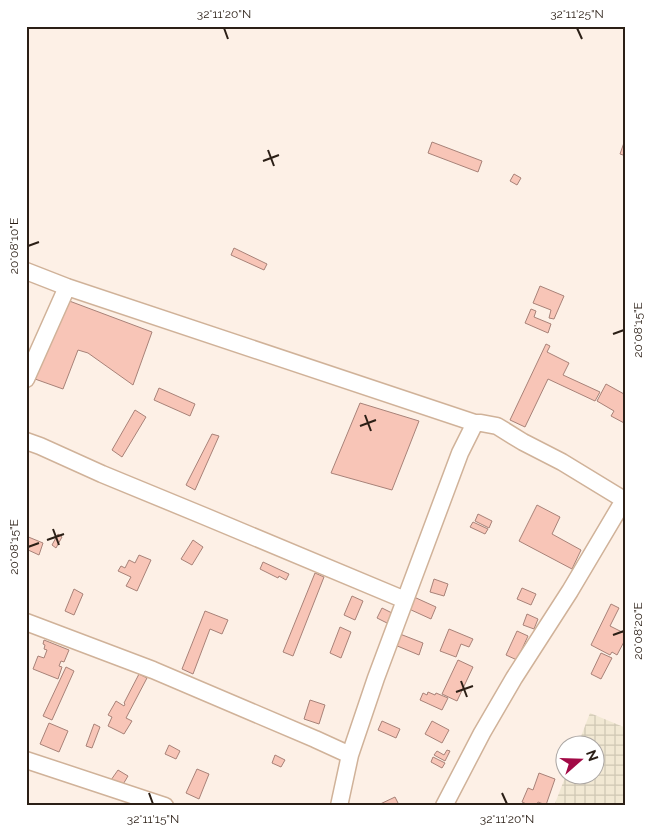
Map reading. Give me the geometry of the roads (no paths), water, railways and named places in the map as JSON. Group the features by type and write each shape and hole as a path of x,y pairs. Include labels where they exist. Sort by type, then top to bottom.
{"lane":[{"path":"26,271 67,287 475,423 497,426 625,500 509,686 482,732 444,806"},
{"path":"26,379 67,287"},
{"path":"339,806 350,755 376,678 460,453 475,423"},
{"path":"26,441 405,600"},
{"path":"26,622 153,670 350,755"},
{"path":"26,760 165,806"}]}
